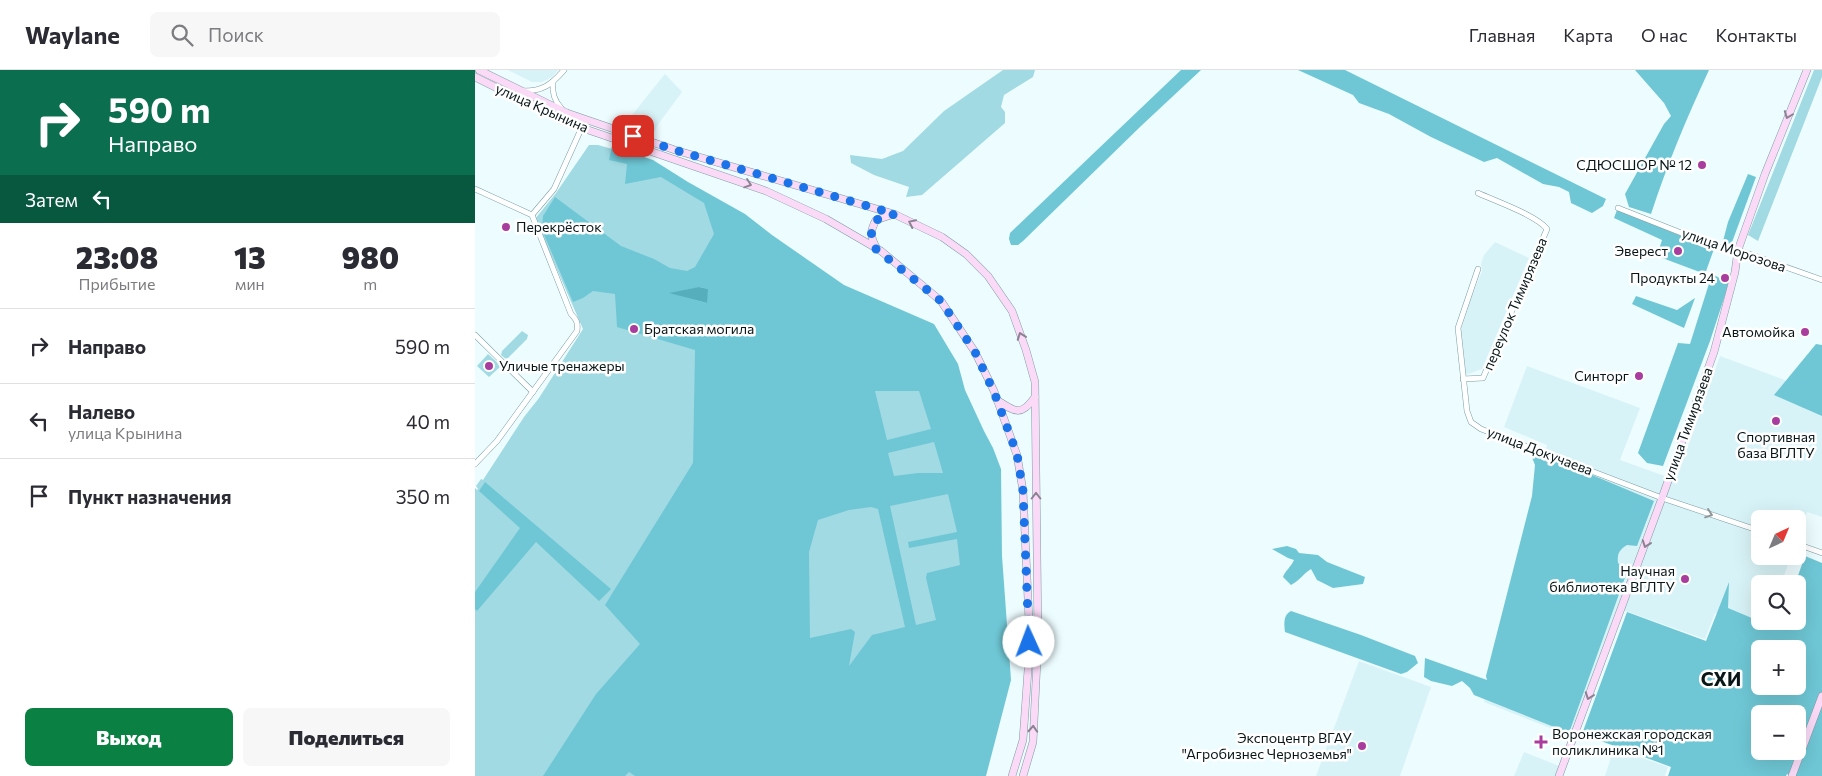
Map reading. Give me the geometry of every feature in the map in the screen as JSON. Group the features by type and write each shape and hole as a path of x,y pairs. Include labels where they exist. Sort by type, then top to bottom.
{"main road":[{"name":"улица Крынина","path":"479,70 563,110 675,150 895,214 942,238 966,254 988,276 1012,311 1035,382 1038,640 1033,742 1023,776"},
{"name":"улица Тимирязева","path":"1559,776 1714,352 1739,250 1765,174 1807,70"},
{"name":"улица Крынина","path":"475,77 565,122 766,191 826,218 876,249 941,301 975,352 997,400 1017,454 1023,491 1029,642 1023,740 1012,776"},
{"path":"876,249 870,230 876,220 895,214"},
{"path":"997,400 1010,409 1019,411 1028,407 1035,396"},
{"path":"1793,776 1822,696"}],"street":[{"path":"522,91 541,89 553,83 564,70"},
{"path":"553,83 552,90 555,102 563,110"},
{"path":"532,215 554,189 582,127"},
{"path":"475,189 532,215 571,314 576,319 578,325 577,332 497,441 475,464"},
{"name":"переулок Тимирязева","path":"1463,379 1483,378 1547,228 1534,219 1478,193"},
{"name":"улица Морозова","path":"1618,208 1717,247 1739,250 1822,280"},
{"name":"улица Докучаева","path":"1478,269 1458,328 1463,379 1471,422 1481,429 1662,498 1751,528"},
{"path":"475,335 533,392"},
{"path":"1806,547 1822,552"}],"shaded area":[{"path":"508,70 558,70 552,77 542,82 532,82"},
{"path":"1003,70 1035,70 1033,77 1004,95 1001,107 1005,112 1005,123 922,195 906,197 909,187 874,175 851,163 850,155 882,159 903,151 944,111"},
{"path":"1181,70 1201,70 1023,241 1018,245 1011,245 1010,233"},
{"path":"1298,70 1345,70 1606,199 1603,206 1592,213 1571,203 1569,192 1559,187 1543,184 1497,158 1484,162 1431,137 1389,114 1359,103 1353,95"},
{"path":"1635,70 1709,70 1678,141 1651,214 1629,207 1625,194 1664,124 1671,116 1664,103"},
{"path":"1814,70 1822,70 1822,77 1758,241 1748,235"},
{"path":"665,74 682,92 653,134 624,125"},
{"path":"589,145 598,145 634,155 780,248 997,467 984,776 475,776 475,488 478,489 476,486 481,479 483,480 524,417 539,398 583,329 535,219 556,193"},
{"path":"612,146 653,160 745,214 844,285 934,324 958,364 965,390 1001,469 1002,556 1011,680 986,776 635,776 629,772 625,776 543,776 596,694 640,644 605,605 693,463 695,350 617,327 615,294 593,291 573,302 542,230 543,216 555,197 621,246 654,259 670,268 687,271 695,267 714,234 704,203 661,177 625,184 627,164 609,160","holes":["700,287 708,289 706,303 671,293","875,391 919,391 931,429 887,440","934,442 943,473 918,473 894,476 888,453","948,494 957,532 908,542 909,548 957,539 960,565 927,573 926,578 936,620 916,625 890,506","871,507 878,509 905,627 872,635 849,666 855,632 851,629 810,638 809,552 818,520 849,510"]},
{"path":"1748,174 1756,177 1731,245 1722,245 1728,222"},
{"path":"1617,210 1714,249 1705,274 1657,256 1662,240 1614,218"},
{"path":"1495,242 1529,258 1482,369 1466,375 1463,363 1461,330 1482,271 1481,264 1484,255"},
{"path":"1712,274 1729,283 1710,341 1663,466 1647,463 1638,453 1678,343 1690,344"},
{"path":"699,287 708,289 707,303 669,293"},
{"path":"1636,296 1677,310 1695,298 1684,328 1632,304"},
{"path":"522,331 528,335 527,339 506,359 501,355 502,351"},
{"path":"1816,344 1822,345 1822,416 1774,395"},
{"name":"Уличые тренажеры","path":"488,354 501,366 489,377 477,366"},
{"path":"1720,356 1822,394 1822,517 1807,512 1806,515 1806,510 1751,510 1751,565 1788,565 1784,575 1751,575 1751,626 1715,613 1705,639 1617,608 1571,736 1484,702 1547,445 1504,427 1527,366 1640,408 1620,460 1676,480"},
{"path":"1540,453 1654,501 1637,546 1627,545 1618,555 1618,563 1627,572 1569,733 1474,695 1470,688 1462,681 1452,686 1431,681 1424,677 1425,658 1487,680 1486,676 1532,496 1535,465 1531,455"},
{"path":"485,482 611,589 599,601 536,542 477,611 475,609 475,592 520,528 479,491"},
{"path":"1287,546 1296,549 1299,553 1318,555 1327,562 1365,577 1363,584 1333,588 1317,580 1311,569 1291,585 1283,577 1294,560 1272,549"},
{"path":"1806,556 1822,563 1822,776 1793,776 1787,774 1786,776 1668,776 1671,767 1582,734 1627,612 1706,641 1729,582 1728,608 1751,618 1751,630 1806,630 1806,575 1798,575 1802,565 1806,565"},
{"path":"1291,611 1415,656 1418,663 1407,672 1401,674 1285,632 1285,617"},
{"path":"1359,661 1431,687 1400,776 1316,776"},
{"path":"1614,748 1668,767 1665,776 1605,776"},
{"path":"1524,752 1559,766 1556,776 1514,776"}],"place":[{"name":"СДЮСШОР № 12","path":"1702,165"},
{"name":"Перекрёсток","path":"506,227"},
{"name":"Эверест","path":"1678,251"},
{"name":"Продукты 24","path":"1725,278"},
{"name":"Братская могила","path":"634,329"},
{"name":"Автомойка","path":"1805,332"},
{"name":"Уличые тренажеры","path":"489,366"},
{"name":"Синторг","path":"1639,376"},
{"name":"Спортивная база ВГЛТУ","path":"1776,421"},
{"name":"Научная библиотека ВГЛТУ","path":"1685,579"},
{"name":"Воронежская городская поликлиника №1","path":"1541,742"},
{"name":"Экспоцентр ВГАУ \"Агробизнес Черноземья\"","path":"1362,746"}],"district":[{"name":"СХИ","path":"1721,679"}],"route":[{"path":"633,136 895,214 876,220 870,230 876,249 941,301 975,352 994,392 1017,454 1023,491 1026,533 1029,642"}]}
